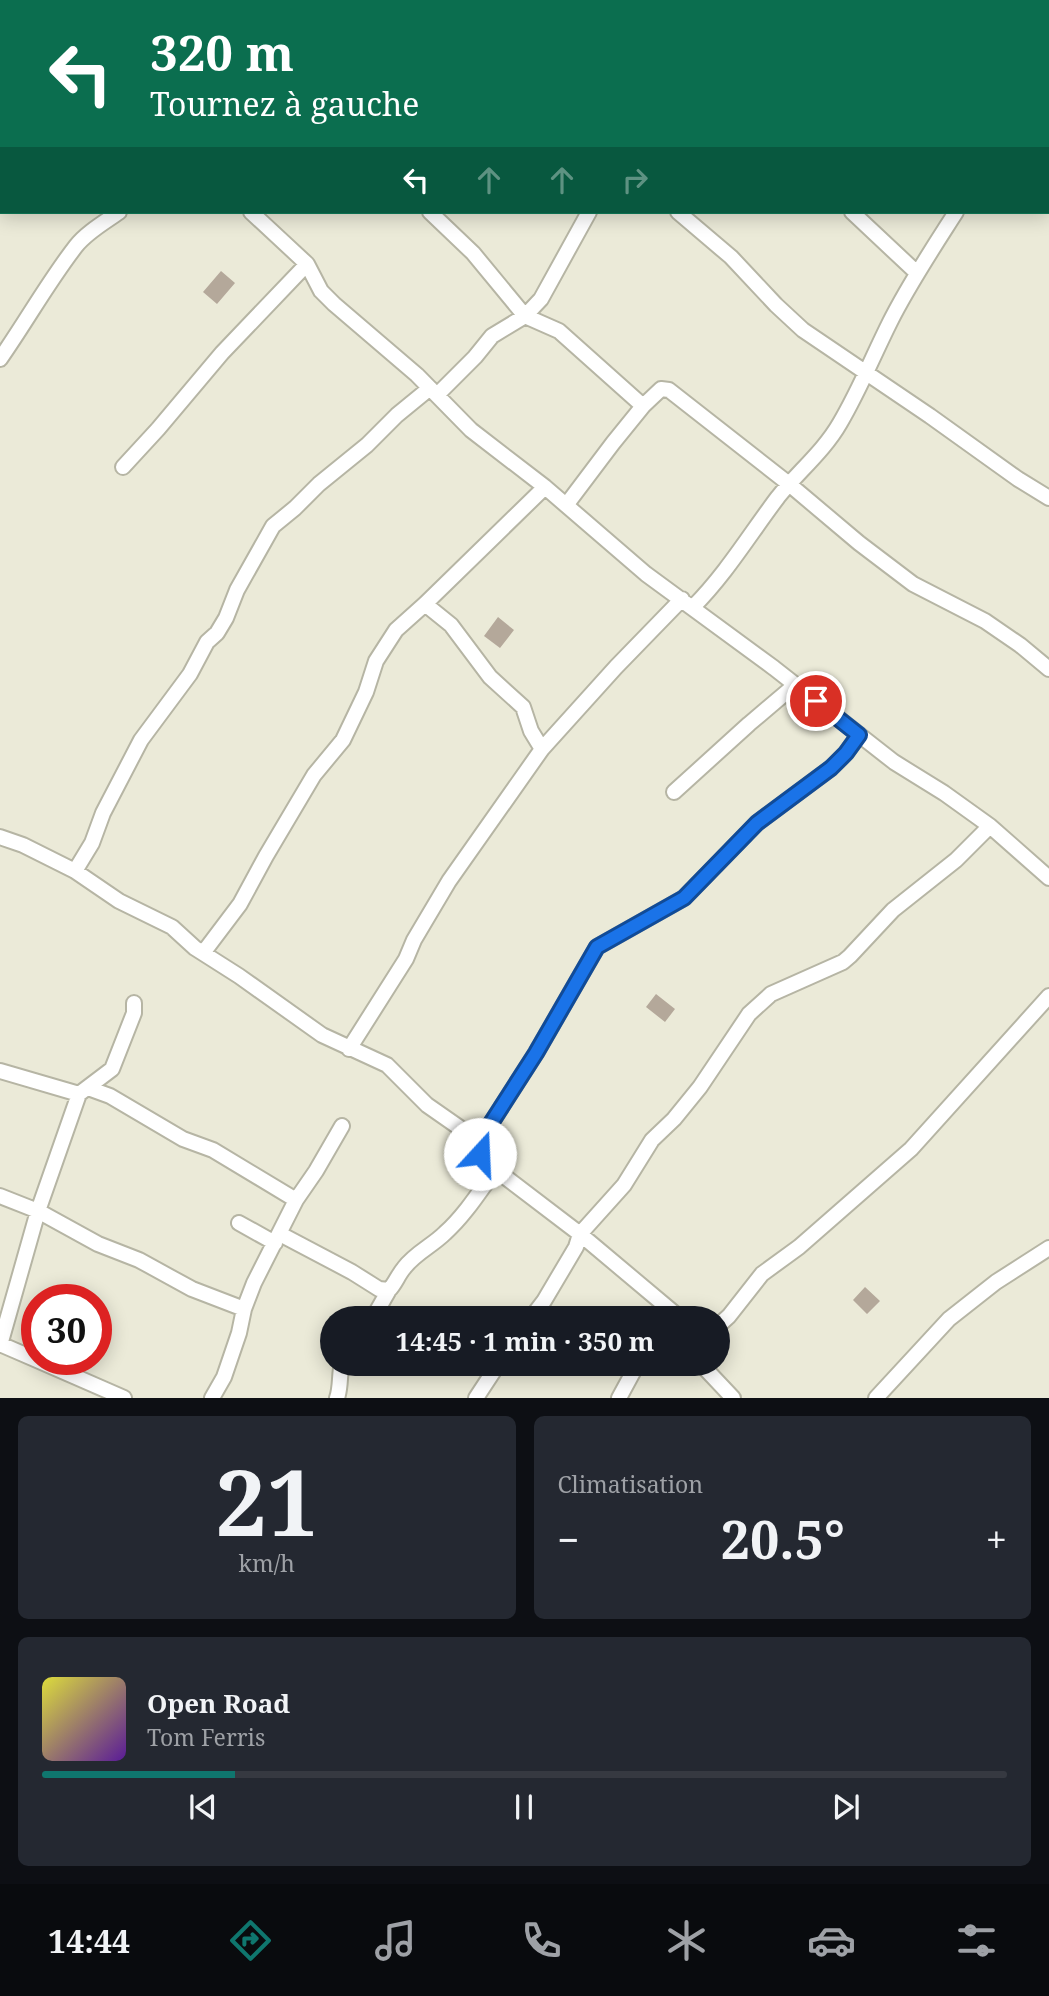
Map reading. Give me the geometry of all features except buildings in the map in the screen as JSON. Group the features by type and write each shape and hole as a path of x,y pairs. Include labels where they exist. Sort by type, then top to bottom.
{"street":[{"path":"0,359 76,246 116,214"},
{"path":"253,214 307,264 321,291 434,391 471,430 567,504 619,552 894,762 990,826 1049,878"},
{"path":"432,214 473,253 525,316 559,331 643,406"},
{"path":"75,871 92,843 103,813 141,740 190,674 207,642 218,633 237,590 272,526 367,445 397,415 434,391 475,357 492,336 525,316 548,288 588,214"},
{"path":"680,214 731,257 803,330 1049,498"},
{"path":"854,214 917,273"},
{"path":"349,1049 406,959 414,940 449,881 542,749 616,667 720,576 789,484 828,441 853,400 889,323 955,214"},
{"path":"122,467 222,353 307,264"},
{"path":"567,504 643,406 661,389 669,390 913,584 985,621 1049,668"},
{"path":"203,953 240,904 314,775 343,740 366,692 376,661 396,630 545,486"},
{"path":"425,604 451,625 490,677 523,707 531,731 542,749"},
{"path":"674,792 795,685"},
{"path":"666,1306 580,1234 483,1160 480,1142 536,1053 597,947 684,898 757,823 831,768 859,735"},
{"path":"540,1306 576,1247 580,1234 624,1185 652,1140 674,1119 700,1087 755,1007 771,994 846,959 894,910 956,860 990,826"},
{"path":"0,837 23,845 75,871 118,901 172,927 203,953 323,1035 387,1065 427,1105 480,1142"},
{"path":"730,1316 762,1274 799,1247 911,1149 1049,996"},
{"path":"21,1353 0,1344 38,1211 83,1091 112,1069 134,1013 134,1003"},
{"path":"0,1071 110,1096 174,1135 213,1150 296,1200"},
{"path":"212,1398 224,1377 254,1283 296,1200 342,1126"},
{"path":"380,1306 403,1269 422,1249 444,1235 461,1217 496,1169"},
{"path":"0,1196 38,1211 98,1244 139,1260 192,1289 244,1309"},
{"path":"239,1223 352,1272 379,1289 389,1290"},
{"path":"876,1398 948,1319 996,1282 1049,1248"},
{"path":"71,1375 124,1398"},
{"path":"337,1398 339,1376"},
{"path":"476,1398 490,1376"},
{"path":"619,1398 631,1376"},
{"path":"712,1376 733,1398"}],"route":[{"path":"480,1154 480,1142 486,1131 536,1053 597,947 684,898 757,823 831,768 846,753 859,735 816,701"}]}
